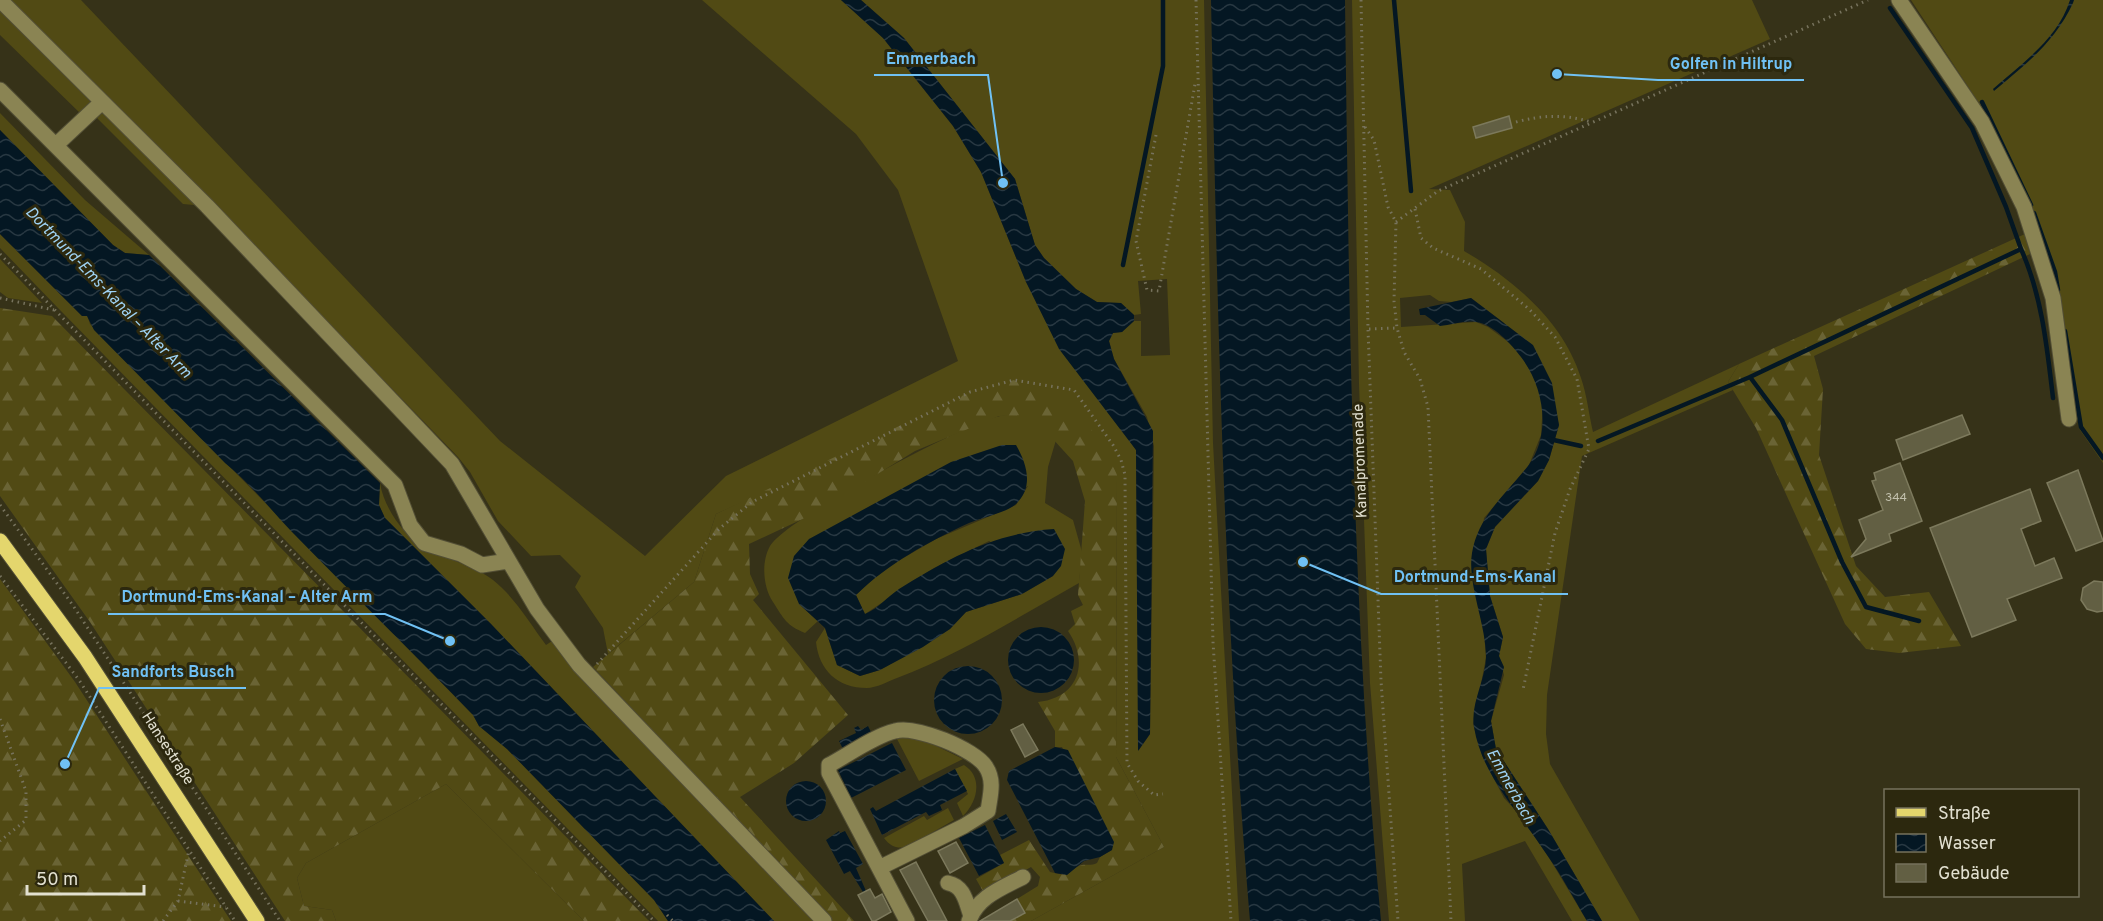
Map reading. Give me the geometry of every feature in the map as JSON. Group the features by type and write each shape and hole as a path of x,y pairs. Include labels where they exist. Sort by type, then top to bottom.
{"main road":[{"name":"Hansestraße","path":"0,541 86,657 257,921"}],"lane":[{"path":"0,0 207,206 452,464 537,609 587,673 824,921"},
{"path":"1899,0 1982,122 2024,207 2053,298 2069,419"},
{"path":"0,90 395,485 410,525 424,543 461,554 482,566 508,561"},
{"path":"56,145 102,102"},
{"path":"879,868 964,826 987,811 992,785 987,768 980,758 937,738 916,731 896,730 829,765 829,773 879,868 908,921"},
{"path":"970,918 986,897 1023,877"},
{"path":"948,883 955,885 963,893 970,918"}],"path":[{"path":"1196,0 1213,642 1231,921"},
{"name":"Kanalpromenade","path":"1361,0 1368,329 1381,681 1398,921"},
{"path":"1396,222 1438,191 1868,0"},
{"path":"1156,135 1136,241 1147,290 1159,291 1197,76"},
{"path":"1516,122 1540,116 1574,117 1593,123"},
{"path":"1364,126 1374,140 1388,207 1396,222 1394,301 1397,328 1404,352 1420,379 1428,407 1451,921"},
{"path":"1415,209 1422,238 1433,248 1481,269 1529,309 1554,337 1577,379 1589,449 1570,489 1555,533 1523,690"},
{"path":"0,254 654,921"},
{"path":"0,298 55,310"},
{"path":"1368,329 1397,328"},
{"path":"587,673 608,654 719,529 752,502 970,392 1014,380 1074,390 1121,460 1125,475 1127,763 1138,780 1154,795 1163,794"},
{"path":"0,505 72,604 280,921"},
{"path":"0,576 79,680 235,921"},
{"path":"0,719 26,792 26,820 0,841"},
{"path":"163,921 178,900 189,849"},
{"path":"178,900 226,907"},
{"path":"668,915 673,921"}],"green space":[{"path":"0,0 81,0 500,441 645,556 726,476 958,361 898,190 856,134 702,0 841,0 883,38 953,126 981,172 1026,282 1136,450 1139,750 1150,734 1154,446 1147,417 1114,359 1109,341 1113,333 1122,332 1134,321 1141,321 1141,356 1170,355 1167,279 1138,281 1141,314 1134,315 1121,303 1097,302 1076,289 1044,258 1035,245 1015,179 904,38 861,0 1204,0 1213,443 1239,921 1031,921 1164,847 1116,757 1117,475 1014,380 716,514 694,582 608,654 603,628 575,587 581,576 560,555 531,556 498,521 470,472 458,457 216,207 183,204 89,110 83,116 0,35"},
{"path":"1352,0 1752,0 1770,39 1429,189 1450,190 1465,222 1464,251 1483,262 1518,289 1549,320 1562,338 1581,378 1593,432 1739,364 1728,382 1733,390 1582,456 1547,695 1546,734 1550,764 1640,921 1602,921 1548,829 1496,749 1491,721 1504,675 1499,656 1503,637 1490,596 1486,549 1495,527 1538,481 1549,460 1559,425 1554,406 1504,323 1471,298 1451,302 1439,301 1430,295 1400,298 1401,327 1476,322 1488,327 1511,344 1533,372 1543,402 1541,435 1529,465 1484,518 1476,596 1484,632 1486,658 1473,724 1483,758 1504,798 1519,814 1548,856 1587,921 1572,921 1525,841 1462,864 1465,921 1389,921 1370,683 1359,384"},
{"path":"1911,0 2103,0 2103,463 2080,430 2052,279 2028,205 1986,114"},
{"path":"0,113 85,200 149,255 125,253 113,245 0,130"},
{"path":"0,234 82,316 87,315 90,324 473,715 479,726 507,749 654,900 668,921 658,921 59,309 0,248"},
{"path":"2025,234 2030,254 1814,356 1823,389 1819,455 1856,566 1885,597 1929,592 1961,646 1899,653 1866,649 1845,624 1756,428 1728,382 1739,364"},
{"path":"0,259 42,303 8,298 0,292"},
{"path":"0,308 52,316 649,921 584,921 446,784 306,863 297,878 304,906 332,910 336,921 285,921 90,622 0,496"},
{"path":"1014,380 1091,429 1108,455 1117,475 1116,757 1164,847 1031,921 1005,921 1024,914 1017,899 1038,886 1040,877 1031,867 984,893 976,879 1004,863 1000,855 1029,840 1050,872 1058,874 1067,874 1082,865 1097,863 1100,857 1112,850 1062,747 1055,747 1055,731 1038,702 1063,694 1071,686 1079,666 1075,643 1068,631 1075,624 1071,611 1083,605 1078,595 1085,501 1073,461 1031,415 999,416 915,451 809,516 749,544 750,574 759,594 753,600 848,715 794,763 740,797 854,921 832,921 593,667 694,582 716,514 970,392"},
{"path":"1032,415 1056,440 1048,467 1045,503 1073,520 1082,552 1079,583 968,646 874,687 847,685 831,676 821,661 816,642 825,628 837,665 860,676 880,670 950,629 966,612 1022,594 1053,576 989,541 934,568 865,614 856,595 881,571 936,539 1016,505 1028,486 799,604 818,621 805,633 786,621 767,589 764,567 770,546 783,533 808,515 915,453 1000,416"},
{"path":"380,483 391,512 403,529 427,549 484,574 501,587 519,607 546,645 552,641 817,921 774,921 491,624 385,518 379,505"},
{"path":"0,579 75,682 231,921 0,921"},
{"path":"907,736 920,738 963,759 919,781 897,739"},
{"path":"964,765 974,776 976,789 972,803 963,816 957,803 968,794 955,769"},
{"path":"446,784 584,921 336,921 332,910 304,906 297,878 306,863"},
{"path":"948,808 954,820 907,847 894,846 884,838 924,816 927,820"}],"water":[{"path":"841,0 861,0 904,38 1015,179 1035,245 1044,258 1076,289 1097,302 1121,303 1134,315 1134,321 1122,332 1113,333 1109,341 1114,359 1153,431 1150,734 1138,751 1136,450 1059,349 1026,282 981,172 953,126 883,38"},
{"path":"1211,0 1345,0 1351,346 1358,576 1371,806 1381,921 1250,921 1234,691 1223,461"},
{"path":"2070,0 2074,0 2066,17 2049,41 1994,91 1993,89 2027,60 2048,38 2057,27"},
{"path":"0,130 113,245 125,253 149,255 380,483 379,505 385,518 491,624 774,921 668,921 654,900 507,749 479,726 473,715 451,692 94,330 87,316 82,316 0,234"},
{"path":"1471,298 1533,345 1552,383 1559,425 1549,460 1538,481 1495,527 1486,549 1490,596 1503,637 1499,656 1504,667 1491,721 1496,749 1548,829 1602,921 1587,921 1563,879 1494,779 1478,745 1474,727 1474,709 1484,674 1486,656 1472,577 1472,553 1480,528 1487,517 1536,453 1540,440 1542,411 1540,396 1529,369 1501,335 1489,326 1476,322 1440,326 1425,315 1420,315 1419,309"},
{"path":"1002,445 1016,445 1023,460 1027,483 1022,497 1007,510 969,523 895,563 856,595 865,614 875,609 899,589 954,557 1011,536 1054,529 1065,549 1061,566 1053,576 1022,594 966,612 950,629 923,647 880,670 860,676 837,665 825,628 799,604 788,578 794,556 809,539 951,462"},
{"path":"1035,627 1047,627 1065,636 1072,647 1074,660 1072,673 1065,684 1054,691 1035,693 1022,688 1013,679 1008,666 1008,654 1013,641 1022,632"},
{"path":"968,666 981,669 992,676 999,687 1002,700 999,713 992,724 981,731 968,734 955,731 944,724 937,713 934,700 937,687 944,676 955,669"},
{"path":"858,726 861,730 868,726 872,734 843,749 839,741 856,733 854,728"},
{"path":"892,743 906,770 851,798 838,770"},
{"path":"1055,747 1068,750 1114,842 1112,850 1100,857 1084,861 1067,875 1055,873 1007,780 1009,771"},
{"path":"955,769 967,791 940,805 942,810 929,816 926,812 882,835 870,809 873,807 876,811"},
{"path":"806,781 820,787 826,801 820,815 806,821 792,815 786,801 792,787"},
{"path":"1006,814 1017,832 1002,840 993,821"},
{"path":"985,825 1004,863 979,876 959,838"},
{"path":"839,831 840,833 845,831 863,864 856,868 866,891 863,892 850,871 844,874 826,840"}],"building":[{"path":"1509,116 1512,128 1476,138 1473,127"},
{"path":"1962,415 1970,434 1903,460 1896,440"},
{"path":"1900,463 1922,521 1889,534 1891,541 1851,557 1866,539 1859,520 1883,510 1872,481 1876,480 1874,473"},
{"path":"2078,470 2103,541 2076,551 2047,483"},
{"path":"2030,489 2041,521 2021,529 2035,566 2054,558 2062,578 2007,599 2016,620 1972,637 1930,528"},
{"path":"2094,581 2103,582 2103,611 2087,609 2081,600 2083,588"},
{"path":"1023,724 1038,750 1025,757 1011,730"},
{"path":"956,842 968,863 950,873 938,851"},
{"path":"916,862 947,921 928,921 900,870"},
{"path":"870,889 875,898 882,894 891,912 875,921 872,921 858,895"},
{"path":"1017,899 1025,913 1010,921 980,921"}],"waterway":[{"path":"1123,265 1163,66 1163,0"},
{"path":"1394,0 1411,191"},
{"path":"1890,8 1972,128 2006,207 2021,249"},
{"path":"1982,102 2031,205"},
{"path":"2034,213 2055,272 2058,290"},
{"path":"1598,441 1750,377 2021,249 2039,303 2053,398"},
{"path":"2065,331 2081,427 2103,458"},
{"path":"1750,377 1782,420 1842,562 1866,607 1919,621"},
{"path":"1549,439 1581,446"}],"place":[{"name":"Golfen in Hiltrup","path":"1557,74"},
{"name":"Emmerbach","path":"1003,183"},
{"name":"Dortmund-Ems-Kanal","path":"1303,562"},
{"name":"Dortmund-Ems-Kanal – Alter Arm","path":"450,641"},
{"name":"Sandforts Busch","path":"65,764"}]}
